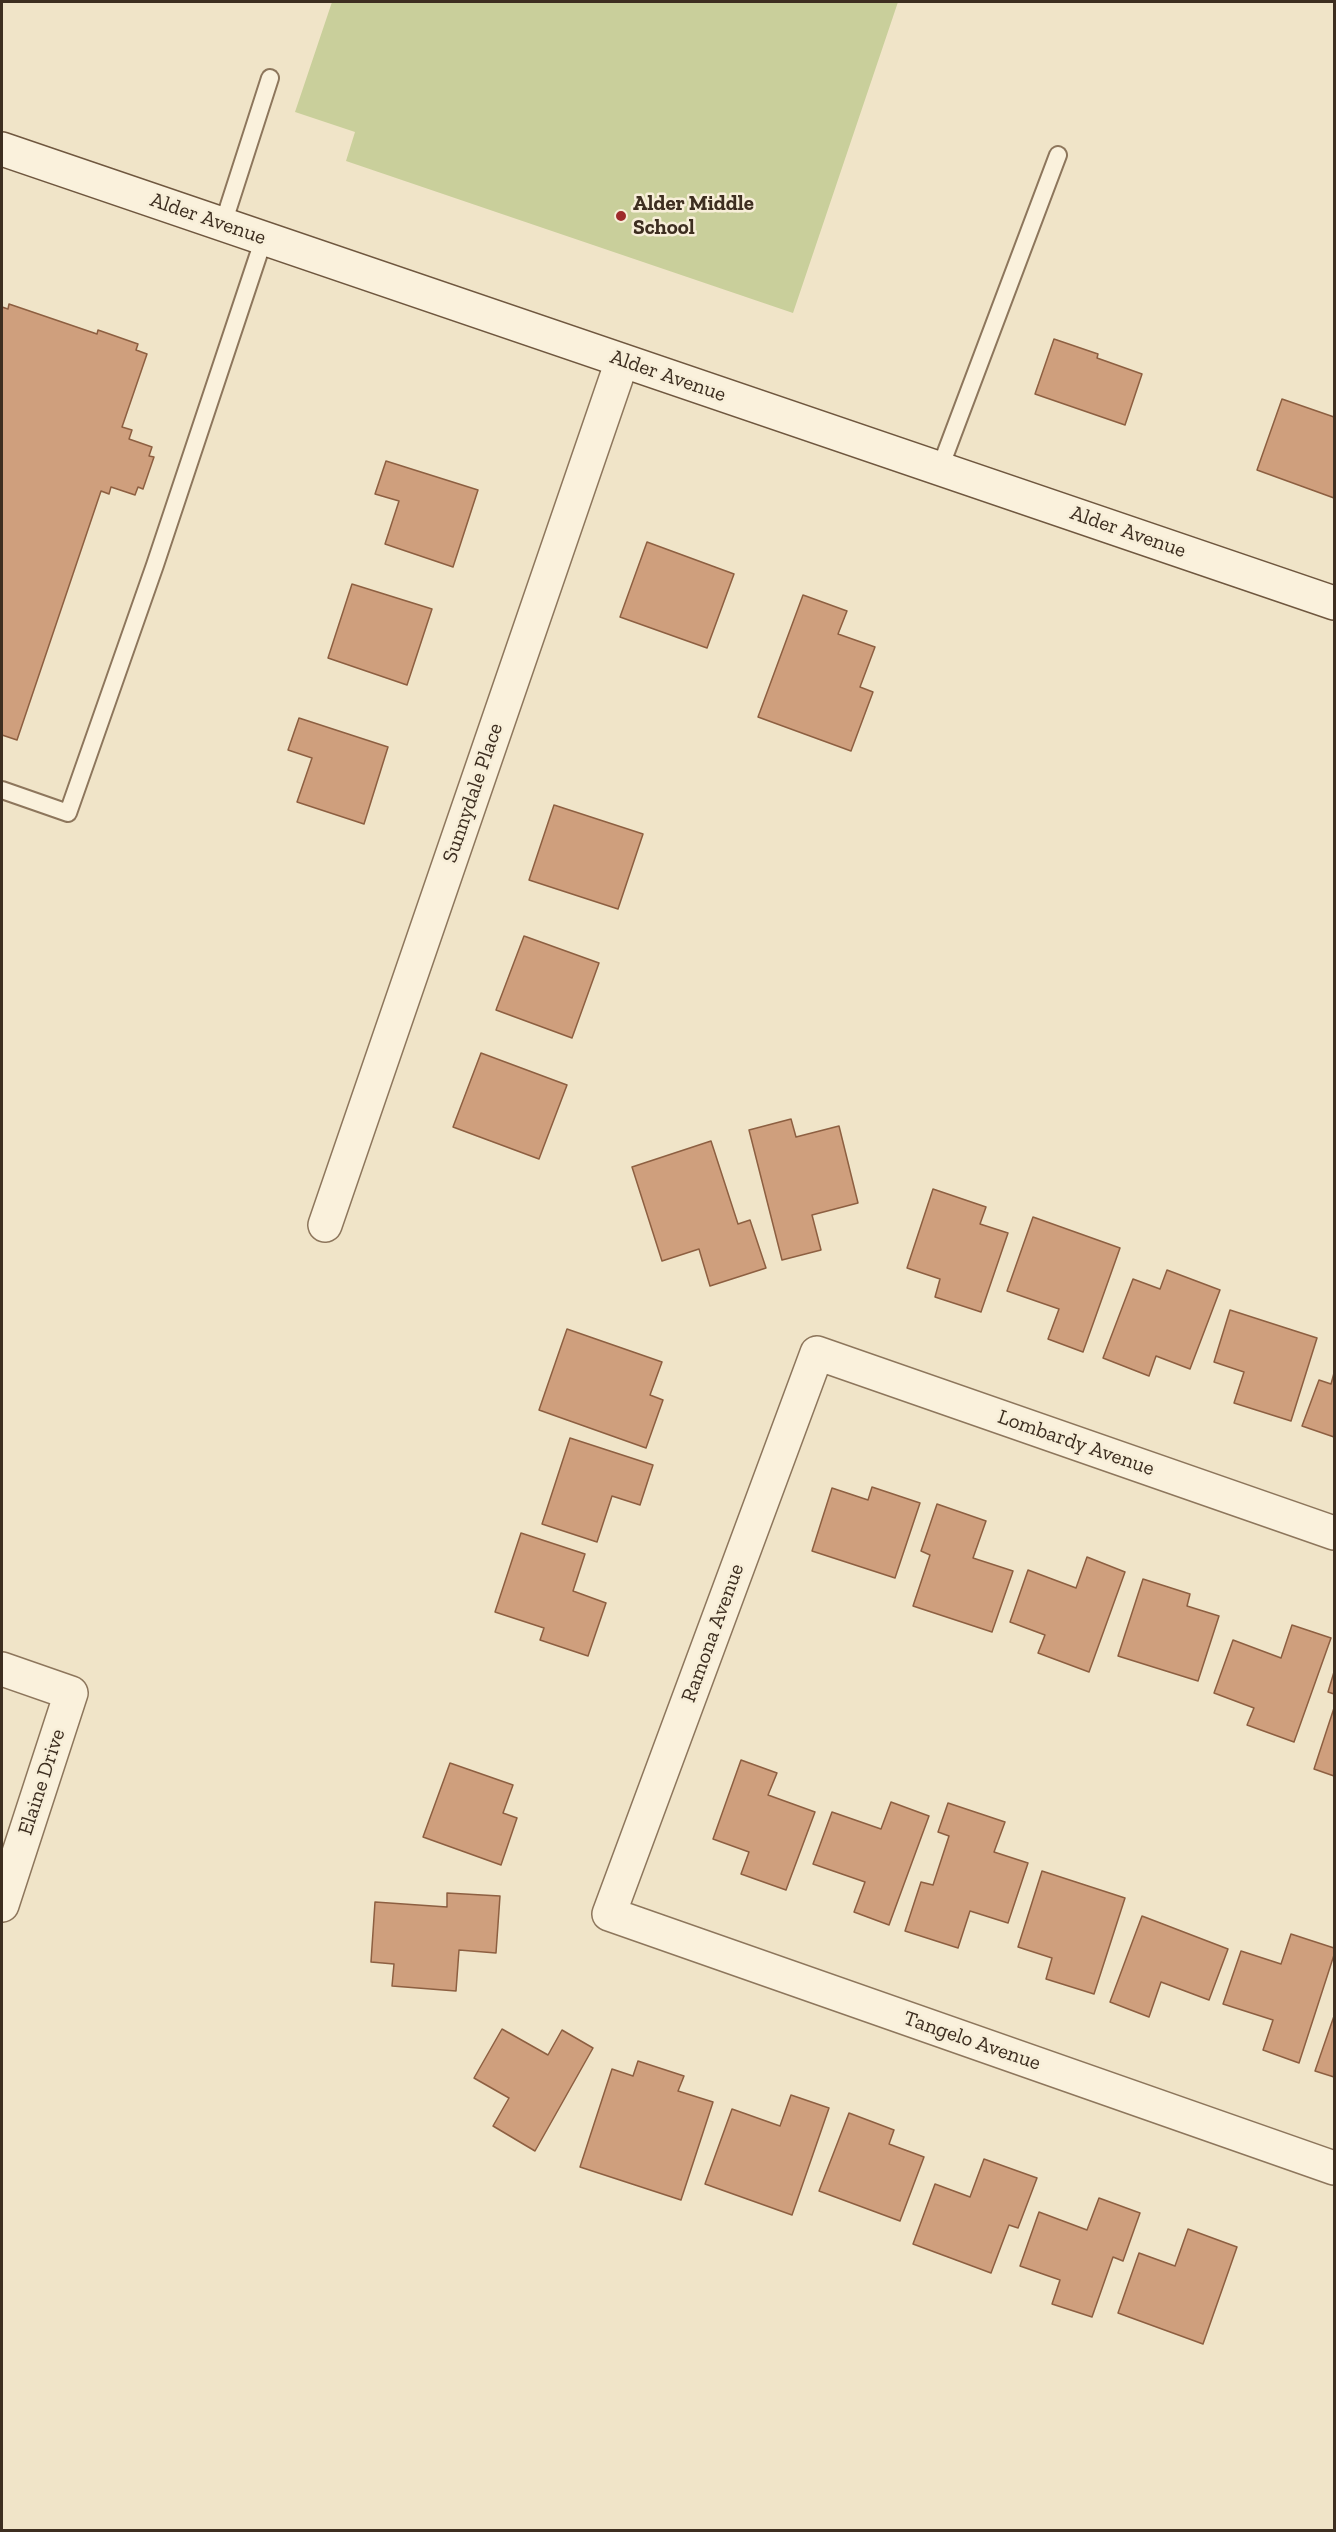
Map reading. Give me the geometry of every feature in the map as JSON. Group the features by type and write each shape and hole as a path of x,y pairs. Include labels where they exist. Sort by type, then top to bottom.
{"street":[{"name":"Alder Avenue","path":"2,149 1335,603"},
{"name":"Sunnydale Place","path":"325,1224 622,361"},
{"name":"Lombardy Avenue","path":"817,1353 1335,1533"},
{"name":"Ramona Avenue","path":"609,1914 817,1353"},
{"name":"Elaine Drive","path":"2,1669 71,1693 2,1905"},
{"name":"Tangelo Avenue","path":"609,1914 1335,2168"}],"lane":[{"path":"224,224 270,78"},
{"path":"940,468 1058,155"},
{"path":"2,790 68,813 156,564 264,238"}],"green space":[{"path":"332,2 898,2 793,313 346,161 355,132 295,112"}],"building":[{"path":"9,304 97,334 98,330 138,344 136,350 147,354 122,427 132,430 129,439 152,447 149,456 154,457 143,489 138,487 135,495 111,487 109,494 101,491 17,740 2,735 2,307 8,309"},
{"path":"1054,339 1098,354 1097,358 1142,374 1125,425 1035,394"},
{"path":"1282,399 1334,417 1334,498 1257,470"},
{"path":"386,461 478,490 453,567 385,544 399,501 375,494"},
{"path":"647,542 734,574 707,648 620,617"},
{"path":"352,584 432,609 407,685 328,658"},
{"path":"803,595 847,611 838,634 875,647 860,687 873,692 851,751 758,717"},
{"path":"299,718 388,747 364,824 297,802 312,758 288,750"},
{"path":"554,805 643,834 618,909 529,880"},
{"path":"524,936 599,963 572,1038 496,1010"},
{"path":"481,1053 567,1085 539,1159 453,1127"},
{"path":"791,1119 796,1137 839,1126 858,1203 812,1215 821,1250 782,1260 749,1130"},
{"path":"711,1141 738,1224 750,1220 766,1268 710,1286 699,1249 662,1261 632,1167"},
{"path":"933,1189 986,1207 980,1224 1008,1233 981,1312 935,1297 940,1279 907,1268"},
{"path":"1033,1217 1120,1248 1083,1352 1048,1339 1059,1309 1007,1291"},
{"path":"1167,1270 1220,1290 1190,1369 1156,1356 1149,1376 1103,1358 1133,1279 1160,1289"},
{"path":"1230,1310 1317,1338 1291,1421 1234,1403 1244,1372 1214,1362"},
{"path":"567,1329 662,1362 650,1395 663,1400 646,1448 539,1410"},
{"path":"1334,1373 1334,1437 1302,1426 1319,1380 1331,1384"},
{"path":"570,1438 653,1465 640,1505 612,1496 597,1542 542,1524"},
{"path":"872,1487 920,1503 895,1578 812,1551 832,1488 868,1500"},
{"path":"937,1504 986,1521 973,1558 1013,1571 992,1632 913,1606 930,1555 921,1551"},
{"path":"521,1533 585,1554 573,1591 606,1603 588,1656 540,1640 544,1628 495,1612"},
{"path":"1087,1557 1125,1572 1089,1672 1038,1653 1045,1635 1010,1622 1028,1570 1076,1588"},
{"path":"1143,1579 1190,1594 1187,1606 1219,1616 1198,1681 1118,1656"},
{"path":"1292,1625 1331,1638 1294,1742 1247,1725 1254,1708 1214,1693 1233,1640 1281,1658"},
{"path":"1334,1672 1334,1694 1328,1692"},
{"path":"1334,1708 1334,1776 1314,1769"},
{"path":"741,1760 777,1773 768,1795 815,1812 786,1890 741,1874 749,1852 713,1839"},
{"path":"450,1763 513,1785 503,1813 517,1818 501,1865 423,1837"},
{"path":"891,1802 929,1816 889,1925 854,1912 865,1882 813,1864 832,1812 881,1829"},
{"path":"948,1803 1005,1822 994,1852 1028,1863 1008,1923 970,1911 958,1948 905,1931 921,1882 933,1885 949,1836 938,1832"},
{"path":"1042,1871 1125,1898 1094,1994 1046,1979 1052,1958 1018,1947"},
{"path":"447,1893 500,1896 496,1953 459,1950 456,1991 392,1986 394,1964 371,1962 375,1902 447,1907"},
{"path":"1142,1916 1228,1949 1209,2000 1161,1982 1149,2017 1110,2002"},
{"path":"1291,1934 1334,1948 1334,1955 1299,2063 1263,2050 1273,2020 1223,2004 1241,1951 1281,1964"},
{"path":"1334,2016 1334,2077 1315,2071"},
{"path":"502,2029 548,2055 562,2030 593,2048 535,2151 493,2126 509,2098 474,2078"},
{"path":"638,2061 684,2076 678,2091 713,2102 681,2200 580,2167 612,2069 633,2076"},
{"path":"791,2095 829,2108 792,2215 705,2184 732,2109 780,2126"},
{"path":"849,2113 894,2130 889,2144 924,2157 900,2221 819,2191"},
{"path":"984,2159 1037,2178 1018,2228 1009,2225 991,2273 913,2244 935,2184 970,2197"},
{"path":"1099,2198 1140,2213 1123,2261 1113,2257 1092,2317 1052,2304 1060,2280 1020,2266 1039,2212 1087,2230"},
{"path":"1188,2229 1237,2247 1203,2344 1118,2313 1139,2253 1175,2266"}],"place":[{"name":"Alder Middle School","path":"621,216"}]}
